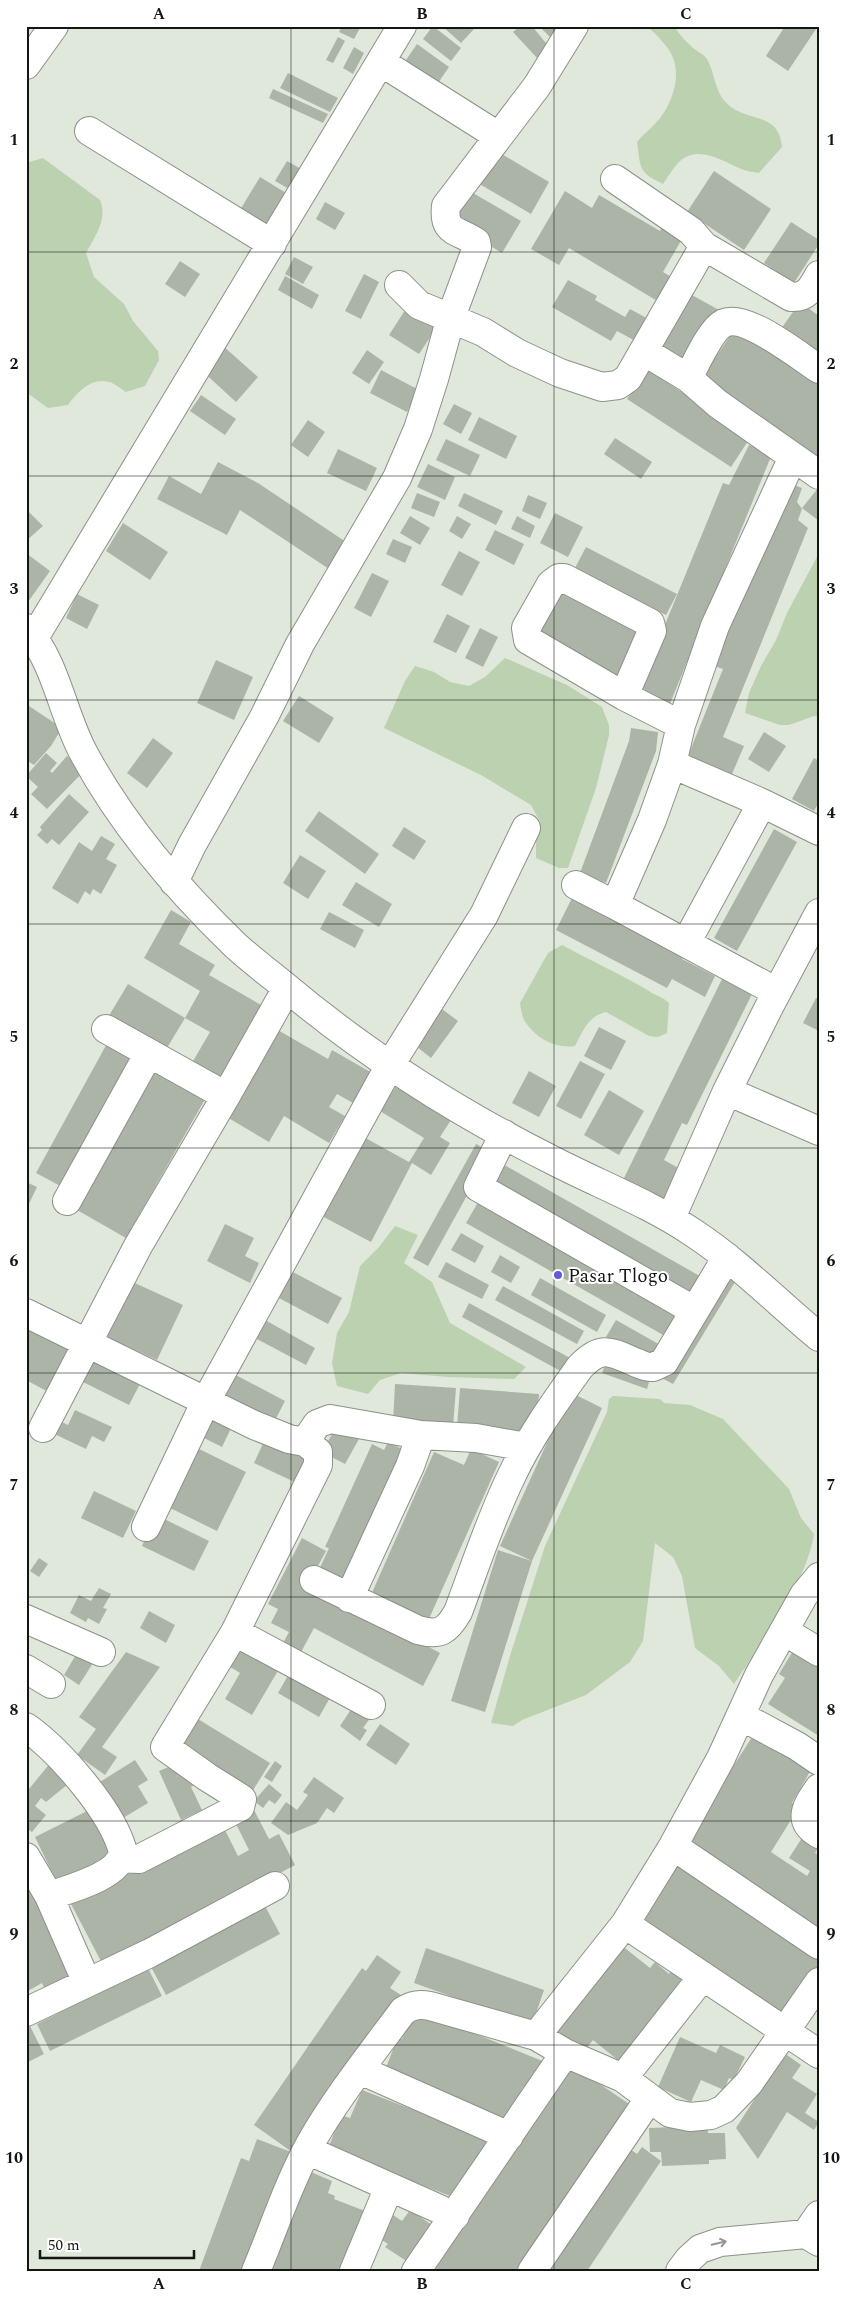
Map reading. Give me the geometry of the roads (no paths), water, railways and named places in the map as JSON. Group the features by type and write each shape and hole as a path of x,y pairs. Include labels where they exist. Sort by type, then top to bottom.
{"street":[{"path":"26,65 54,26"},
{"path":"402,26 272,244 125,484 30,633 46,659 82,750 106,791 143,846 174,882 236,946 329,1023 390,1065 404,1077 554,1162 671,1218 727,1258 819,1337"},
{"path":"174,882 192,844 264,717 300,644 397,478 418,429 451,317 477,247 476,242 447,226 444,218 446,206 537,86 574,26"},
{"path":"381,62 498,136"},
{"path":"89,132 272,244"},
{"path":"615,179 691,231 704,246 791,297 811,301 809,292 819,275"},
{"path":"399,285 419,304 451,317 551,369 602,387 618,385 628,378 645,352 704,246"},
{"path":"688,378 718,328 731,322 752,326 819,369"},
{"path":"645,352 688,378 718,404 819,475"},
{"path":"615,904 652,820 672,764 681,725 715,626 793,457"},
{"path":"624,696 652,631 650,623 564,578 556,579 551,584 526,628 528,640 624,696 681,725"},
{"path":"672,764 762,803 819,832"},
{"path":"686,943 762,803"},
{"path":"146,1527 206,1401 390,1065 484,915 526,828"},
{"path":"576,885 615,904 777,992"},
{"path":"671,1218 727,1091 819,913"},
{"path":"43,1428 138,1246 287,988"},
{"path":"106,1029 226,1096"},
{"path":"68,1202 149,1053"},
{"path":"727,1091 819,1131"},
{"path":"504,1134 478,1187 688,1307"},
{"path":"314,1580 418,1630 429,1633 443,1631 450,1625 458,1612 495,1512 526,1447 559,1396 591,1356 601,1352 616,1353 646,1366 653,1367 664,1362 727,1258"},
{"path":"26,1313 254,1425 289,1439 305,1442 318,1452 318,1465 235,1632 165,1747 207,1777 242,1798 240,1807 139,1859 122,1858"},
{"path":"305,1442 317,1424 330,1419 420,1435 476,1438 526,1447"},
{"path":"349,1598 410,1466 420,1435"},
{"path":"536,2036 625,1924 673,1846 722,1758 759,1675 804,1595 819,1577"},
{"path":"26,1619 101,1652"},
{"path":"784,1631 819,1652"},
{"path":"235,1632 370,1705"},
{"path":"26,1669 52,1684"},
{"path":"741,1716 797,1746 819,1761"},
{"path":"26,1727 59,1755 102,1809 121,1846 122,1858 110,1870 86,1883 49,1896"},
{"path":"819,1788 809,1802 806,1823 819,1834"},
{"path":"673,1846 819,1945"},
{"path":"26,1857 49,1896 87,1983"},
{"path":"26,2012 150,1953 275,1886"},
{"path":"625,1924 819,2054"},
{"path":"624,2078 703,1976"},
{"path":"256,2271 286,2193 307,2150 360,2070 403,2012 411,2006 420,2004 536,2036 565,2053 624,2078 670,2114 690,2117 710,2115 724,2109 749,2084 819,1982"},
{"path":"416,2271 565,2053"},
{"path":"360,2070 509,2136"},
{"path":"532,2271 649,2099"},
{"path":"307,2150 455,2216"},
{"path":"354,2271 389,2187"},
{"path":"680,2271 695,2254 712,2244 815,2230"}],"place":[{"name":"Pasar Tlogo","path":"558,1275"}]}
